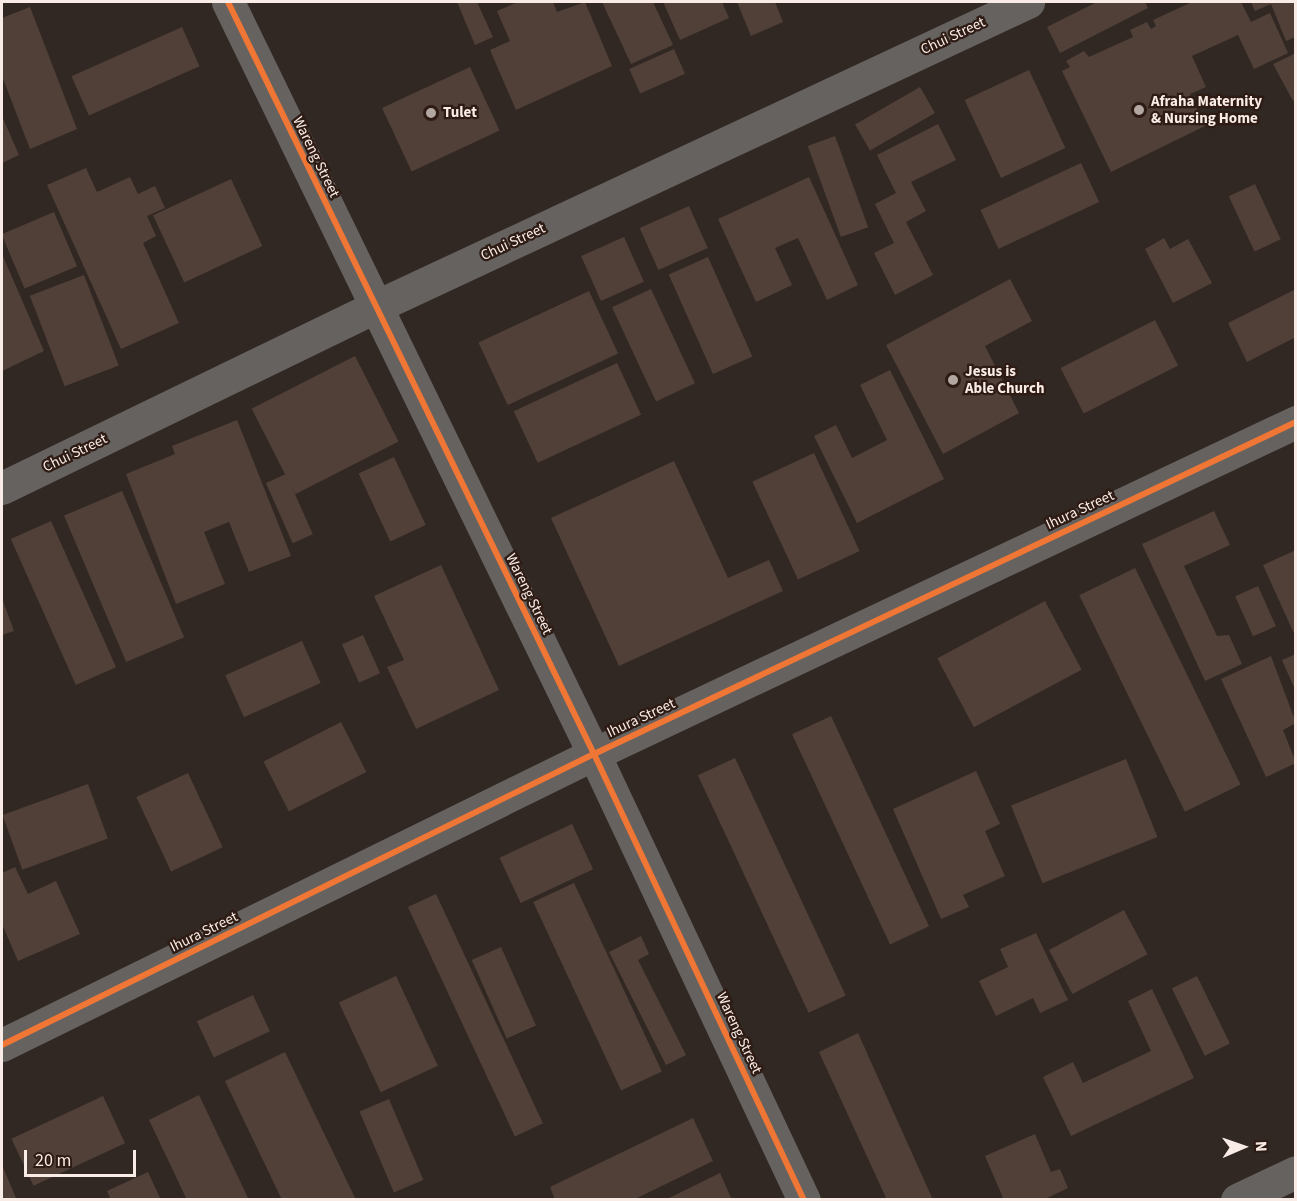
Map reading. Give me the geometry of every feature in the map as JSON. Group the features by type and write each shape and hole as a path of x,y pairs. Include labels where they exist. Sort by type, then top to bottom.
{"street":[{"name":"Wareng Street","path":"228,2 594,754 804,1200"},
{"name":"Chui Street","path":"2,488 375,307 1028,2"},
{"name":"Ihura Street","path":"2,1045 594,754 1296,422"},
{"path":"1237,1200 1296,1172"}],"building":[{"path":"457,2 477,2 493,37 475,45"},
{"path":"518,2 553,2 557,12 585,2 612,66 516,110 490,50 510,41 497,11"},
{"path":"602,2 653,2 673,45 631,64"},
{"path":"663,2 722,2 729,18 680,40"},
{"path":"737,2 775,2 783,22 751,36"},
{"path":"1097,2 1145,2 1148,8 1060,53 1047,27"},
{"name":"Afraha Maternity & Nursing Home","path":"1192,2 1241,2 1251,22 1270,13 1288,53 1254,69 1238,35 1192,56 1206,87 1190,94 1205,126 1111,172 1062,71 1070,67 1066,61 1084,51 1089,57 1133,37 1130,30 1147,22 1151,29 1156,26 1153,20"},
{"path":"1251,2 1296,2 1296,37 1286,41 1271,4 1255,11"},
{"path":"30,7 77,129 30,149 2,76 2,18"},
{"path":"182,27 199,66 89,115 71,76"},
{"path":"674,49 685,74 640,94 629,69"},
{"path":"1296,53 1296,100 1293,101 1273,64"},
{"path":"470,67 500,130 412,171 382,108"},
{"path":"1029,70 1065,148 1001,178 965,100"},
{"path":"920,87 935,113 870,150 855,124"},
{"path":"2,116 19,155 2,163"},
{"path":"938,124 956,160 911,182 926,211 906,222 933,275 895,295 874,253 894,243 875,204 896,193 877,155"},
{"path":"835,136 868,227 841,237 808,146"},
{"path":"1081,163 1099,202 999,249 980,210"},
{"path":"86,168 97,192 130,177 138,194 155,186 165,208 147,216 156,236 143,243 179,323 121,349 47,185"},
{"path":"809,177 858,285 827,300 798,238 775,248 792,285 756,302 718,219"},
{"path":"231,179 262,246 184,282 153,215"},
{"path":"1255,184 1281,239 1254,252 1229,196"},
{"path":"689,206 708,248 658,270 640,228"},
{"path":"54,212 77,266 25,289 2,234"},
{"path":"624,237 644,282 601,301 581,256"},
{"path":"1164,238 1170,249 1188,239 1212,283 1173,303 1145,249"},
{"path":"2,254 44,351 2,371"},
{"path":"708,257 752,357 713,374 669,274"},
{"path":"84,275 119,366 65,386 30,296"},
{"name":"Jesus is Able Church","path":"1010,279 1032,321 985,346 1019,413 943,454 886,345"},
{"path":"651,289 695,383 656,401 612,307"},
{"path":"1296,289 1296,337 1247,362 1228,323"},
{"path":"589,291 618,354 508,405 478,343"},
{"path":"1155,320 1178,365 1084,414 1061,368"},
{"path":"355,356 399,442 295,494 252,409"},
{"path":"617,363 641,415 538,463 514,411"},
{"path":"890,370 944,479 857,523 814,436 836,425 852,458 887,440 860,385"},
{"path":"237,420 291,556 249,572 229,522 204,532 225,584 176,604 126,474 175,454 172,446"},
{"path":"814,453 860,551 798,580 752,482"},
{"path":"394,457 426,525 390,541 359,473"},
{"path":"674,461 728,578 769,560 783,591 619,666 551,518"},
{"path":"286,474 313,534 293,543 266,483"},
{"path":"122,491 184,637 126,662 64,516"},
{"path":"1214,511 1230,545 1184,566 1217,636 1229,635 1242,664 1205,681 1142,544"},
{"path":"51,521 116,667 76,685 11,539"},
{"path":"1296,550 1296,638 1263,565"},
{"path":"441,565 499,690 416,729 387,667 404,660 374,596"},
{"path":"1135,568 1241,785 1185,812 1079,595"},
{"path":"1258,586 1276,626 1253,636 1235,596"},
{"path":"2,598 14,631 2,635"},
{"path":"1045,601 1082,670 974,727 937,658"},
{"path":"363,635 380,673 359,683 342,644"},
{"path":"302,641 321,683 244,717 225,675"},
{"path":"1296,654 1296,692 1282,660"},
{"path":"1271,656 1296,723 1283,730 1296,763 1266,777 1221,679"},
{"path":"831,716 929,926 890,944 792,734"},
{"path":"341,722 366,772 289,811 263,761"},
{"path":"735,758 846,995 809,1013 698,775"},
{"path":"1126,759 1157,837 1042,883 1011,805"},
{"path":"976,771 1000,824 985,831 1005,876 963,895 969,907 941,919 893,809"},
{"path":"188,773 223,847 171,871 136,797"},
{"path":"88,784 108,839 22,870 2,815"},
{"path":"572,824 593,869 521,903 499,858"},
{"path":"15,867 28,894 56,881 80,934 18,961 2,924 2,873"},
{"path":"574,883 662,1072 621,1091 533,902"},
{"path":"436,894 543,1123 515,1136 408,907"},
{"path":"1124,910 1147,954 1072,994 1049,950"},
{"path":"1036,933 1068,1000 1040,1013 1033,998 996,1016 979,981 1008,967 1000,949"},
{"path":"641,936 649,954 638,960 686,1055 666,1065 609,952"},
{"path":"501,947 536,1026 507,1039 472,960"},
{"path":"396,976 438,1066 381,1092 339,1003"},
{"path":"1197,976 1230,1043 1205,1056 1172,988"},
{"path":"1152,989 1194,1078 1071,1136 1043,1077 1073,1062 1083,1083 1151,1051 1128,1001"},
{"path":"253,995 270,1031 214,1057 197,1021"},
{"path":"858,1033 933,1200 887,1200 819,1052"},
{"path":"285,1052 356,1200 282,1200 225,1081"},
{"path":"199,1095 249,1200 187,1200 149,1120"},
{"path":"103,1096 125,1143 33,1186 11,1139"},
{"path":"389,1099 423,1180 394,1193 360,1112"},
{"path":"693,1118 713,1161 633,1200 555,1200 550,1187"},
{"path":"1035,1134 1051,1172 1060,1169 1068,1188 1043,1200 1004,1200 985,1156"},
{"path":"2,1165 16,1198 12,1200 2,1200"},
{"path":"148,1172 161,1200 111,1200 107,1191"},
{"path":"720,1173 732,1200 665,1200"}],"cycle path":[{"path":"228,2 594,754 804,1200"},
{"path":"2,1045 594,754 1296,422"}],"place":[{"name":"Afraha Maternity & Nursing Home","path":"1139,110"},
{"name":"Tulet","path":"431,113"},
{"name":"Jesus is Able Church","path":"953,380"}]}
